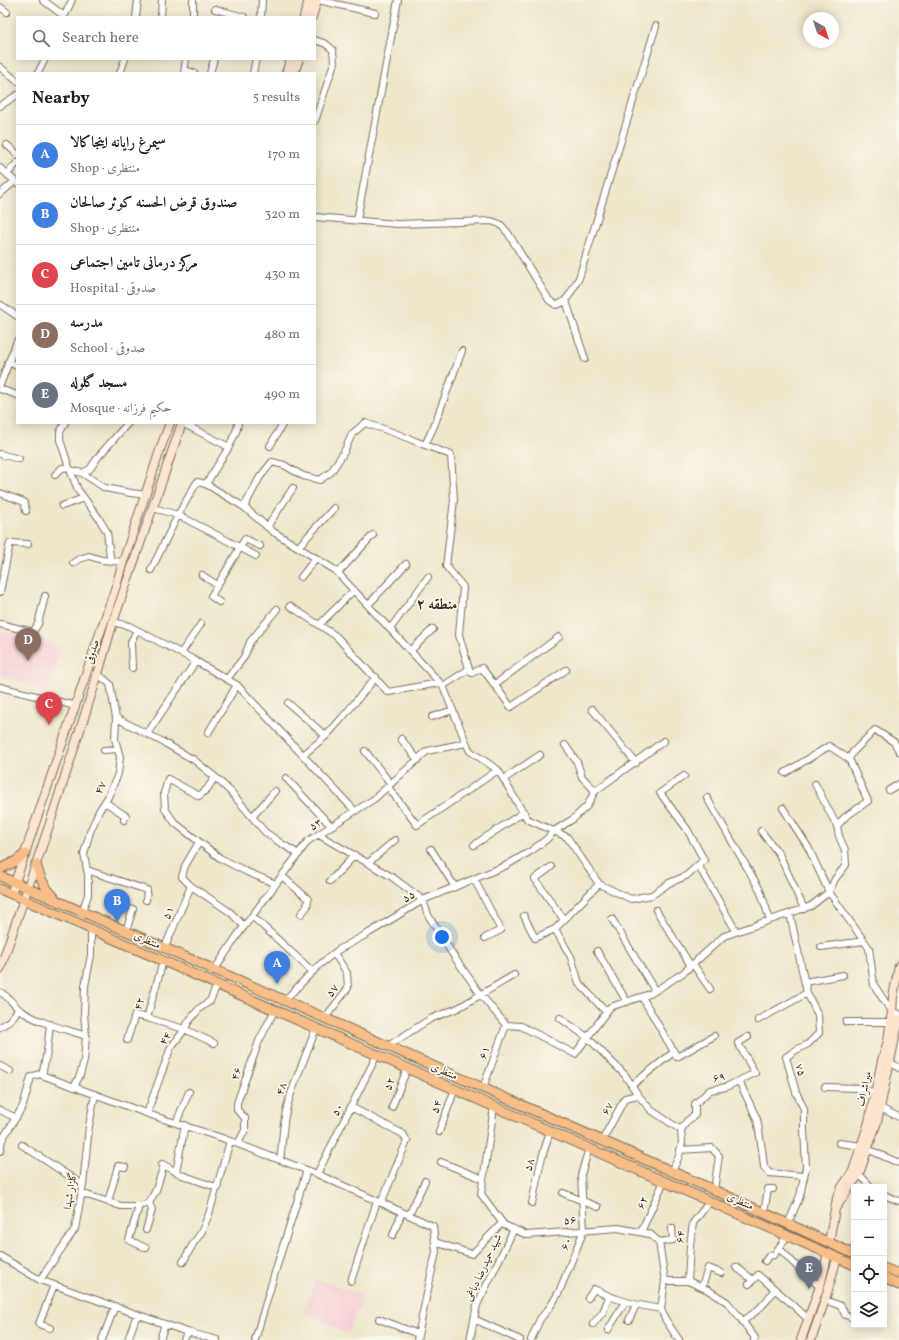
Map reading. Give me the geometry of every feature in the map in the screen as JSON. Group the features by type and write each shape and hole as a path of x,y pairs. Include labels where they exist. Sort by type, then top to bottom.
{"main road":[{"path":"307,16 309,0"},
{"path":"307,16 318,0"},
{"path":"286,72 291,60"},
{"path":"294,72 299,60"},
{"name":"صدوقی","path":"12,894 170,424"},
{"name":"صدوقی","path":"0,969 54,811 113,622 182,424"},
{"path":"41,806 54,811"},
{"path":"0,869 16,861 25,854"},
{"path":"36,864 45,888 58,901"},
{"name":"منتظری","path":"0,876 215,969 714,1190 851,1253"},
{"name":"منتظری","path":"0,889 851,1264"},
{"name":"میراشراف","path":"834,1210 859,1174 882,1060 888,1041 890,1022 896,1012 893,997 899,966"},
{"name":"میراشراف","path":"829,1242 837,1198 842,1186 853,1171 877,1122 890,1062 897,1042 899,1019"},
{"path":"430,1079 435,1067"},
{"path":"773,1229 778,1219"},
{"path":"801,1340 820,1286 828,1253"},
{"path":"814,1339 837,1258"},
{"path":"887,1269 899,1274"},
{"path":"887,1279 899,1285"}],"street":[{"path":"43,0 64,16 72,0"},
{"path":"136,16 138,0"},
{"path":"161,16 162,0"},
{"path":"193,0 193,16"},
{"path":"261,16 262,0"},
{"path":"305,0 307,16"},
{"path":"318,0 375,13"},
{"path":"357,220 398,0"},
{"path":"0,7 7,12"},
{"path":"215,9 240,16"},
{"path":"316,217 397,224 491,221 500,224 508,233 549,300 556,305 561,304 566,301 580,278 656,26"},
{"path":"316,40 326,44 333,50 334,63 316,118"},
{"path":"38,72 44,60"},
{"path":"120,72 125,60"},
{"path":"184,72 186,60"},
{"path":"210,72 214,60"},
{"path":"253,72 256,60"},
{"path":"0,68 16,80"},
{"path":"0,106 16,96"},
{"path":"7,145 16,153"},
{"path":"7,174 16,164"},
{"path":"0,168 16,182 0,194"},
{"path":"566,301 584,359"},
{"path":"0,305 16,315"},
{"path":"16,343 8,362 2,370 0,385 16,394"},
{"path":"425,445 434,426 462,351"},
{"path":"8,362 16,366"},
{"path":"244,507 260,477 272,462 284,465 303,476 320,480 331,472 344,452 352,434 365,422 452,455 454,500 446,566 463,587 459,635 469,670 472,673 482,668 510,707 566,670"},
{"path":"65,424 60,432 60,440 78,490 107,532 110,557 112,561"},
{"path":"82,473 90,469 98,457 127,424"},
{"path":"184,424 229,447"},
{"path":"206,484 229,447 238,424"},
{"path":"270,446 282,424"},
{"path":"0,454 19,459"},
{"path":"55,475 62,468 70,468 82,473 105,488 146,495"},
{"path":"151,570 178,515 197,482 206,484 244,507 267,527 338,573 441,684 470,751 498,770 528,819 568,837 599,884 631,899 652,895 669,883 686,876 704,860 686,829 660,793 684,776"},
{"path":"267,527 293,488"},
{"path":"0,493 24,502 26,511"},
{"path":"62,506 84,498"},
{"path":"153,508 178,515 256,556"},
{"path":"298,547 334,508"},
{"path":"338,573 373,535"},
{"path":"219,602 211,596 245,539 260,546"},
{"path":"0,592 10,542 28,544"},
{"path":"74,563 79,559 89,556 102,560 123,562"},
{"path":"301,577 316,558"},
{"path":"368,605 406,564"},
{"path":"202,575 218,585"},
{"path":"390,629 428,578"},
{"path":"319,625 354,590"},
{"path":"0,624 33,632 38,624 45,596"},
{"path":"290,606 336,636 357,660 376,677 388,692 441,684 469,670"},
{"path":"226,678 244,657 250,642 277,609"},
{"path":"113,622 129,626 196,661 237,685 355,811"},
{"path":"181,653 201,624"},
{"path":"410,651 433,629"},
{"path":"132,668 131,642 136,630"},
{"path":"494,685 559,637"},
{"path":"147,734 196,661"},
{"name":"۴۷","path":"82,912 88,895 87,870 84,854 90,832 118,774 120,757 116,739 116,718 110,684 98,674"},
{"path":"303,755 326,736 376,677"},
{"path":"208,733 237,685"},
{"path":"0,687 76,706"},
{"path":"288,703 326,736"},
{"path":"592,709 636,763"},
{"path":"432,717 453,710"},
{"path":"116,718 194,760 231,792 265,832 299,854"},
{"path":"849,759 853,752 875,730 894,742 899,751"},
{"path":"401,739 418,760"},
{"path":"565,745 577,762 582,777 595,791 636,763 664,741"},
{"name":"۵۳","path":"215,969 244,926 308,841 374,799 427,751 466,743 470,751"},
{"path":"786,773 829,746 849,759 868,801 845,817 837,826"},
{"path":"104,750 118,749"},
{"path":"364,751 417,825 498,770"},
{"path":"504,779 540,756"},
{"path":"215,777 199,796 168,779 164,793 165,809 175,823 220,858 247,872 276,884"},
{"path":"286,778 331,826"},
{"path":"319,835 392,876 423,900 428,915 453,955 481,995 506,1025 521,1026 575,1054 610,1007 655,991 683,973 724,936 804,909 811,906 829,892 835,880 846,865 845,850 839,836 837,826 815,784"},
{"path":"888,790 899,784"},
{"path":"252,817 275,791"},
{"name":"۵۵","path":"285,1000 334,953 423,900 505,866 531,851 547,839 554,831 573,819 587,806 595,791"},
{"path":"707,798 760,890 770,920"},
{"path":"104,802 126,816 124,820"},
{"path":"783,808 808,847 829,892 870,948 874,985 885,1002 896,1012"},
{"path":"474,845 524,812"},
{"path":"761,831 779,854 804,909"},
{"path":"368,863 396,840"},
{"path":"199,842 184,866 182,877 191,886 230,912 244,926"},
{"path":"431,849 455,887"},
{"path":"330,881 355,855"},
{"path":"698,865 736,932"},
{"path":"551,868 535,879 564,920"},
{"path":"87,870 147,890 146,900"},
{"path":"282,876 308,899 307,907 301,914"},
{"path":"474,879 501,930 485,938"},
{"path":"524,916 535,938 556,929 599,884"},
{"name":"۵۱","path":"165,947 191,886"},
{"path":"126,931 133,909"},
{"path":"656,910 692,965 710,988"},
{"name":"۷۵","path":"788,1224 800,1196 806,1167 804,1109 796,1092 786,1057 808,1044 819,1033 818,1015 807,992 790,914"},
{"path":"252,916 313,972"},
{"path":"612,919 655,991"},
{"path":"74,1087 80,1075 84,1061 86,1036 84,1014 85,986 91,955 91,929"},
{"path":"556,929 571,957 578,983 606,1012"},
{"path":"821,947 864,941"},
{"path":"597,951 627,1002"},
{"name":"۵۷","path":"325,1018 348,988 347,973 334,953"},
{"name":"۴۲","path":"127,1040 135,1015 147,1018 163,961"},
{"path":"388,1046 430,1018 458,1008 514,975"},
{"path":"805,982 843,975"},
{"name":"۴۴","path":"147,1113 171,1047 189,1020 200,1008 210,1001 217,985"},
{"path":"0,992 14,1003 18,1009 30,1016 86,1036"},
{"path":"758,1020 807,992"},
{"path":"642,996 677,1057 714,1036"},
{"path":"0,1027 6,1024 15,1015 18,1009"},
{"name":"۴۶","path":"238,1144 245,1130 245,1118 237,1110 237,1103 259,1041 275,1010"},
{"path":"147,1018 184,1029 214,1043"},
{"path":"560,1018 587,1037 625,1074 638,1095 651,1110 681,1130 682,1143 672,1172"},
{"path":"846,1022 890,1022"},
{"path":"42,1076 47,1052 50,1024"},
{"name":"۶۱","path":"483,1088 506,1025"},
{"name":"۴۸","path":"280,1160 283,1144 283,1127 287,1107 316,1028"},
{"name":"۶۹","path":"681,1130 687,1121 695,1115 695,1104 710,1090 726,1087 755,1073 738,1043 748,1037"},
{"name":"۵۰","path":"317,1174 377,1055"},
{"path":"632,1085 670,1055"},
{"path":"890,1062 899,1068"},
{"path":"0,1066 10,1071"},
{"name":"۵۲","path":"392,1107 407,1069"},
{"path":"0,1151 1,1140 23,1106 31,1077 39,1074 230,1141 307,1170 433,1226 436,1252 418,1337 379,1319"},
{"path":"739,1081 757,1120 764,1167 769,1173 804,1176"},
{"path":"824,1087 858,1088 876,1093"},
{"name":"۵۴","path":"439,1132 455,1090"},
{"path":"176,1123 189,1092"},
{"name":"گلزار شهدا","path":"40,1280 75,1230 89,1126 95,1094"},
{"name":"۶۷","path":"602,1141 625,1098 638,1095"},
{"path":"351,1107 403,1134 407,1141 379,1202 351,1281"},
{"name":"۵۶","path":"494,1107 481,1194 504,1225 528,1234 618,1228 650,1234 659,1242"},
{"path":"880,1108 899,1117"},
{"path":"0,1110 16,1118"},
{"path":"176,1172 185,1126"},
{"name":"۵۸","path":"532,1203 541,1161 550,1132"},
{"path":"183,1262 192,1244 201,1234 209,1214 218,1188 230,1141"},
{"path":"839,1143 865,1148 899,1163"},
{"path":"22,1145 82,1185"},
{"name":"۶۰","path":"531,1340 540,1319 550,1307 559,1292 584,1230 581,1175 589,1148"},
{"path":"680,1150 712,1148 719,1156 714,1190"},
{"path":"442,1162 483,1179"},
{"path":"146,1230 152,1210 150,1203 156,1190 162,1164 176,1172 218,1188"},
{"path":"108,1202 118,1166 125,1167"},
{"path":"254,1340 278,1258 307,1170"},
{"path":"859,1174 868,1184"},
{"path":"409,1215 425,1181"},
{"name":"۶۲","path":"641,1232 664,1181"},
{"path":"764,1213 768,1189 773,1189"},
{"path":"81,1193 121,1206 139,1206 150,1203"},
{"path":"563,1193 598,1207"},
{"path":"887,1195 899,1201"},
{"name":"۶۴","path":"688,1281 693,1223 710,1201"},
{"path":"139,1206 129,1240 146,1248"},
{"path":"393,1235 402,1212"},
{"path":"435,1242 472,1254 502,1223"},
{"path":"672,1228 673,1240 659,1242 664,1281 662,1309 665,1320 679,1340"},
{"name":"شهید حمیدرضا دباغی","path":"470,1340 477,1305 514,1229"},
{"path":"766,1261 769,1256 774,1255 788,1236"},
{"path":"779,1248 807,1277 820,1286"},
{"path":"0,1256 40,1280 187,1332 217,1340"},
{"path":"736,1267 751,1282 758,1275 774,1290 792,1303 808,1319"},
{"path":"702,1287 708,1268 721,1273"},
{"path":"664,1281 688,1281 702,1287 727,1302 743,1321 755,1338 754,1340"},
{"path":"50,1328 39,1324 54,1285"},
{"path":"588,1298 594,1290 625,1302 662,1309"},
{"path":"743,1321 758,1310 768,1300 774,1290"},
{"path":"593,1324 603,1312 609,1297"},
{"path":"825,1300 841,1306 845,1316 851,1317"},
{"path":"608,1330 625,1302"},
{"path":"630,1320 636,1305"},
{"path":"102,1340 115,1306"},
{"path":"128,1340 138,1314"},
{"path":"474,1319 520,1340"},
{"path":"160,1340 165,1324"},
{"path":"184,1340 187,1332"},
{"path":"187,1332 188,1340"}],"shaded area":[{"path":"0,631 37,638 61,646 47,692 0,675"},
{"path":"316,1279 364,1296 348,1334 303,1312"}],"place":[{"name":"مدرسه","path":"28,661"},
{"name":"مرکز درمانی تامین اجتماعی","path":"49,725"},
{"name":"صندوق قرض الحسنه کوثر صالحان","path":"117,922"},
{"name":"سیمرغ رایانه اینجاکالا","path":"277,984"},
{"name":"مسجد گلوله","path":"809,1289"}],"district":[{"name":"منطقه ۲","path":"437,605"}]}
